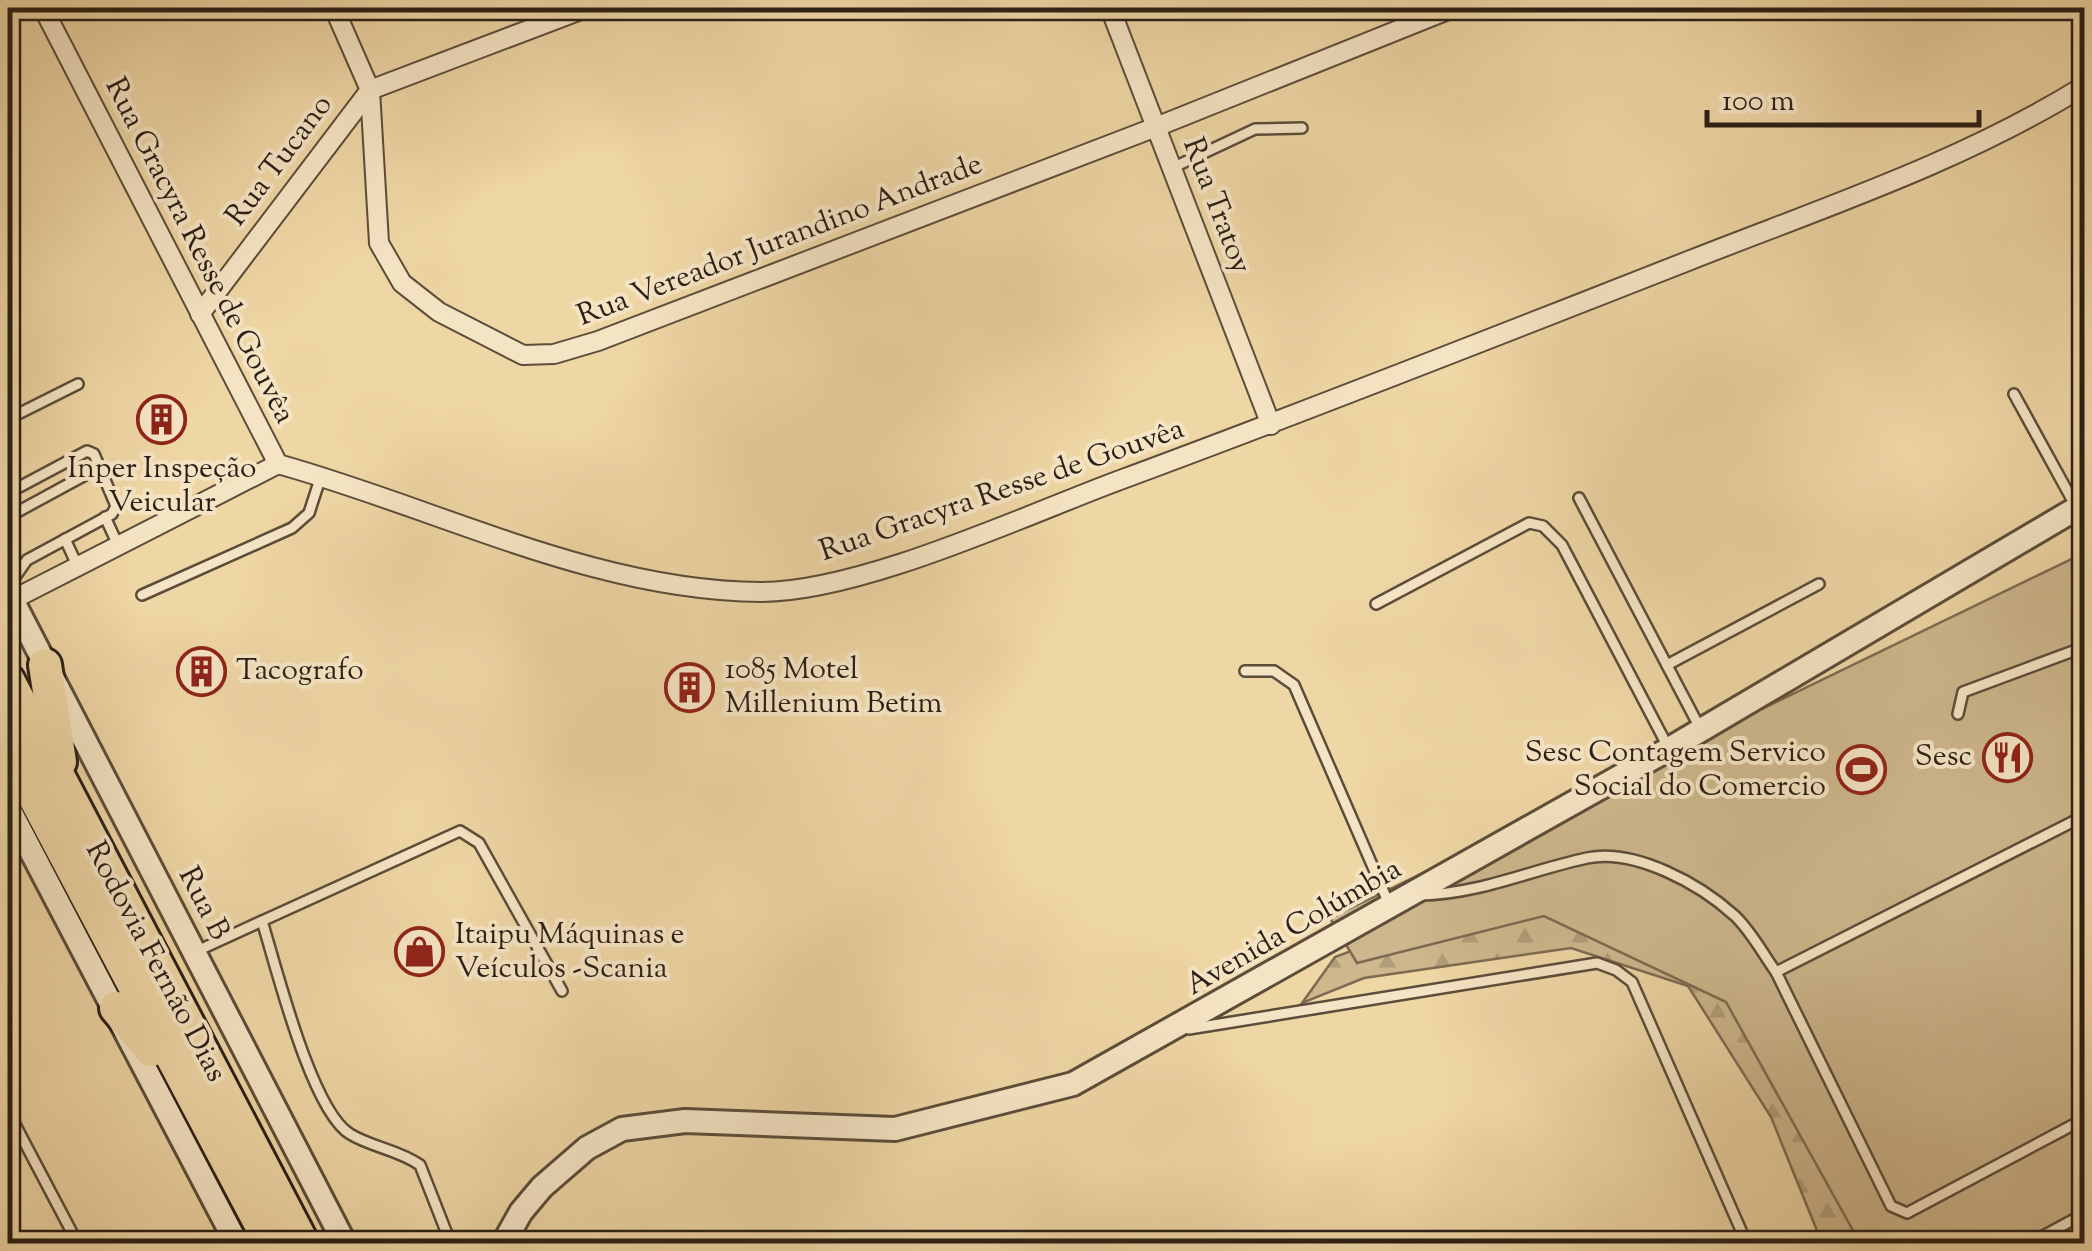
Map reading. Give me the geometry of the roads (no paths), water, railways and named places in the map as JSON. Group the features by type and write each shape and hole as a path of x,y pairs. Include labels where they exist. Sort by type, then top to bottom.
{"highway":[{"path":"45,664 64,786"},
{"name":"Rodovia Fernão Dias","path":"8,680 303,1244"},
{"name":"Rodovia Fernão Dias","path":"8,747 271,1244"},
{"path":"116,1008 138,1030 214,1148 230,1164"}],"street":[{"name":"Rua Gracyra Resse de Gouvêa","path":"43,8 278,464 627,578 766,592 823,585 892,564 1271,425 1966,150 2084,86"},
{"name":"Rua Vereador Jurandino Andrade","path":"334,8 370,90 379,243 402,283 439,312 523,355 554,354 598,341 1454,8"},
{"path":"370,90 586,8"},
{"name":"Rua Tratoy","path":"1110,8 1271,425"},
{"name":"Rua Tucano","path":"200,314 370,90"},
{"path":"11,588 78,568 278,464"},
{"name":"Avenida Colúmbia","path":"503,1244 520,1212 542,1187 587,1148 622,1129 685,1121 895,1129 1073,1084 1669,749 2081,506"},
{"name":"Rua B","path":"11,588 45,664 346,1244"},
{"path":"8,807 237,1244"}],"lane":[{"path":"1172,168 1256,129 1302,128"},
{"path":"8,419 78,384"},
{"path":"2014,394 2081,506"},
{"path":"8,493 88,450 100,467 116,506 104,517 32,557 11,588"},
{"path":"8,517 100,467"},
{"path":"142,596 292,528 309,512 322,476"},
{"path":"1579,498 1701,730"},
{"path":"104,517 120,548"},
{"path":"1376,604 1529,524 1544,526 1562,544 1669,749"},
{"path":"64,539 78,568"},
{"path":"8,552 11,588"},
{"path":"1666,665 1819,584"},
{"path":"1958,714 1963,692 2084,647"},
{"path":"1245,671 1274,671 1294,685 1391,908"},
{"path":"1776,972 2084,816"},
{"path":"194,952 460,831 479,844 562,991"},
{"path":"1414,895 1456,894 1592,857 1621,858 1654,867 1698,889 1736,917 1776,972 1891,1206 1898,1213 1907,1213 2084,1120"},
{"path":"262,920 302,1052 338,1123 349,1134 420,1165 451,1244"},
{"path":"1171,1032 1597,963 1632,982 1747,1244"},
{"path":"8,1111 78,1244"},
{"path":"8,1136 18,1130"},
{"path":"2028,1244 2084,1214"},
{"path":"640,1244 650,1238 689,1244"},
{"path":"1166,1244 1176,1244"}],"place":[{"name":"Inper Inspeção Veicular","path":"162,420"},
{"name":"Tacografo","path":"201,671"},
{"name":"1085 Motel Millenium Betim","path":"690,687"},
{"name":"Sesc","path":"2007,757"},
{"name":"Sesc Contagem Servico Social do Comercio","path":"1861,770"},
{"name":"Itaipu Máquinas e Veículos -Scania","path":"420,952"}]}
